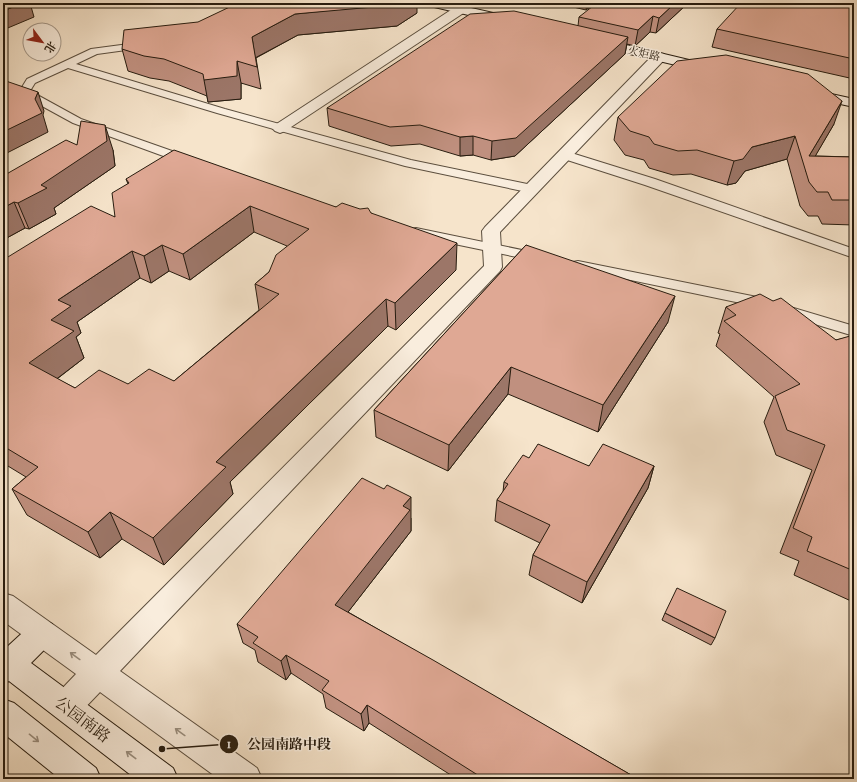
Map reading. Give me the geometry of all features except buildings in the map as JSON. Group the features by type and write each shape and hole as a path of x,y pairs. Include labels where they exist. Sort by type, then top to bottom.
{"street":[{"path":"434,3 520,24"},
{"path":"280,128 461,9"},
{"name":"火炬路","path":"586,40 719,71"},
{"path":"66,706 493,267 491,232 659,57"},
{"path":"801,91 854,103"},
{"path":"3,605 246,779"},
{"path":"5,664 42,633"},
{"name":"公园南路","path":"5,664 66,706 162,779"},
{"path":"3,714 85,779"}],"lane":[{"path":"156,44 95,51 31,81 24,92 77,121 202,166"},
{"path":"67,64 221,111 409,163 532,189"},
{"path":"565,155 650,182 854,254"},
{"path":"406,230 757,302 854,331"}],"place":[{"name":"公园南路中段","path":"162,749"}]}
